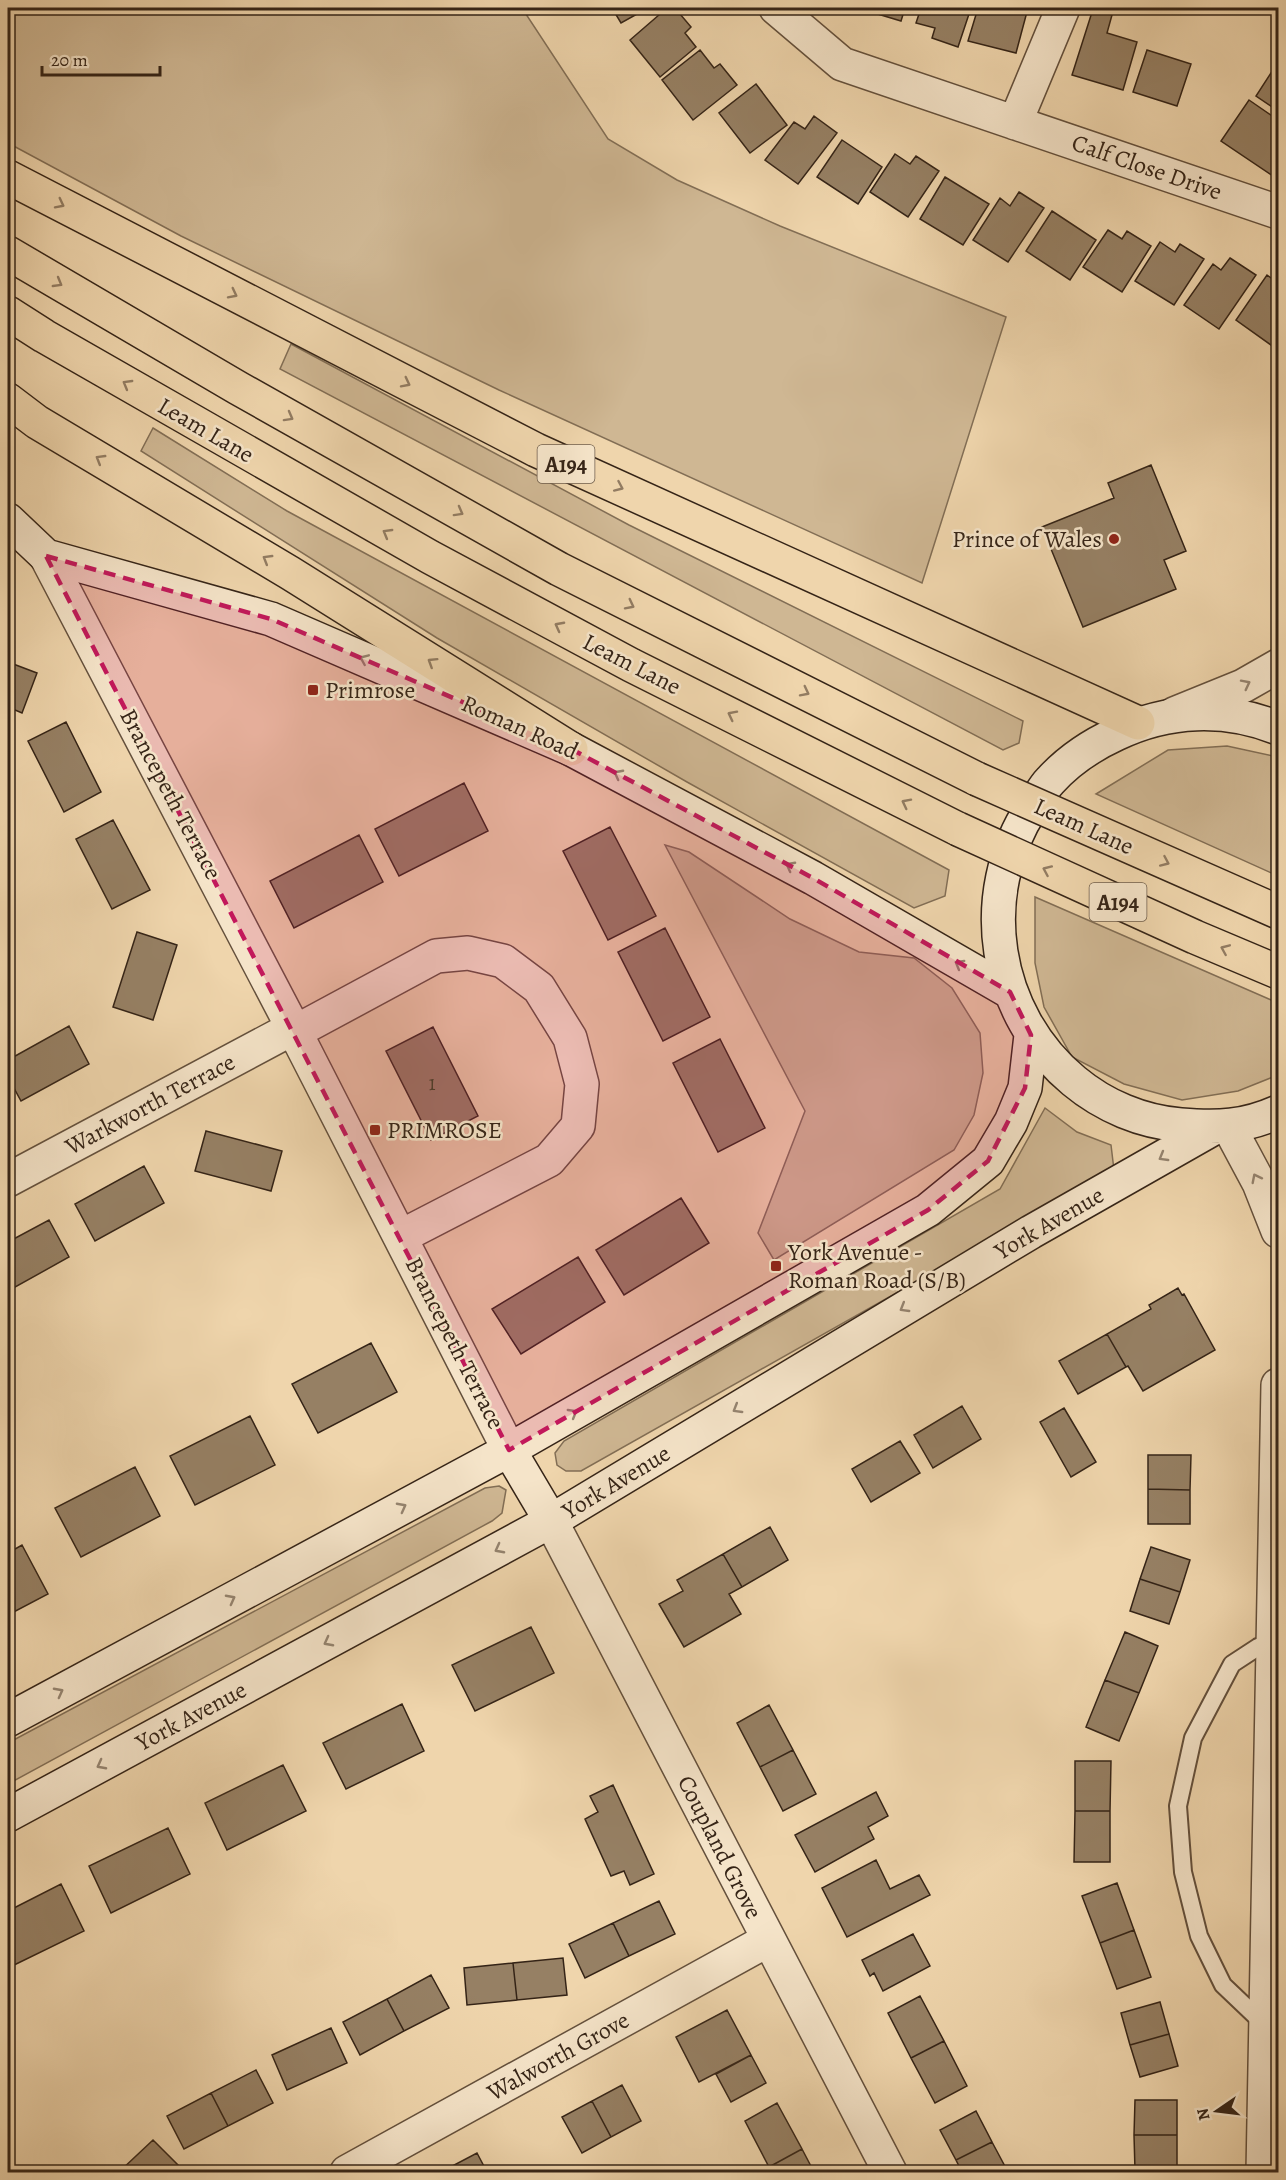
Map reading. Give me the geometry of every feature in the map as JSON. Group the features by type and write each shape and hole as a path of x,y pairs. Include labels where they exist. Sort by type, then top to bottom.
{"highway":[{"name":"A194","path":"8,177 536,450 1138,723"},
{"name":"Leam Lane","path":"8,253 238,388 559,569 977,779 1278,912"},
{"name":"Leam Lane","path":"8,313 94,365 430,557 631,665 958,830 1278,972"},
{"path":"8,400 37,422 290,573 571,749"}],"street":[{"name":"Calf Close Drive","path":"776,8 842,64 1278,212"},
{"path":"1015,123 1063,8"},
{"name":"Roman Road","path":"21,539 271,619 571,749 813,878 1010,992"},
{"name":"Brancepeth Terrace","path":"21,539 294,1030 509,1450 551,1521"},
{"path":"1173,715 1243,686 1278,666"},
{"path":"1278,728 1256,719 1208,712 1173,715 1138,723 1091,746 1049,781 1018,828 1000,884 998,946 1010,992 1032,1035 1056,1066 1087,1092 1123,1111 1161,1124 1221,1127 1258,1121 1278,1112"},
{"name":"Brancepeth Terrace","path":"294,1030 436,956 468,953 503,961 539,988 570,1038 582,1084 578,1126 556,1152 549,1160 400,1237"},
{"name":"Warkworth Terrace","path":"8,1180 294,1030"},
{"path":"8,1720 509,1450 928,1210 988,1161 1011,1122 1025,1088 1032,1035"},
{"path":"1221,1127 1259,1183 1278,1231"},
{"name":"York Avenue","path":"8,1815 551,1521 1031,1232 1221,1127"},
{"path":"1263,2172 1272,2113 1266,2026 1278,1384"},
{"name":"Coupland Grove","path":"551,1521 890,2172"},
{"name":"Walworth Grove","path":"366,2168 768,1940"}],"lane":[{"path":"1266,2026 1223,1985 1199,1936 1183,1872 1178,1806 1193,1738 1232,1664 1258,1647 1274,1640"}],"highlighted area":[{"path":"46,556 271,619 571,749 813,878 1010,992 1031,1035 1025,1088 988,1161 928,1210 509,1450"}],"shaded area":[{"path":"8,8 522,8 608,139 677,180 780,226 1006,317 922,583 499,390 181,236 8,143"},
{"path":"291,344 629,525 1023,721 1019,743 1003,750 280,369"},
{"path":"153,428 287,511 949,870 945,896 914,908 687,782 437,638 141,451"},
{"path":"1227,746 1278,757 1278,876 1096,794 1168,750"},
{"path":"665,845 689,852 790,919 859,952 914,958 952,988 980,1033 983,1073 974,1115 954,1150 774,1260 758,1233 805,1111"},
{"path":"1035,897 1278,1003 1278,1075 1238,1091 1182,1100 1124,1084 1072,1057 1044,1007 1035,963"},
{"path":"1045,1108 1077,1132 1111,1145 1114,1170 581,1471 566,1471 557,1465 555,1453 564,1441 1000,1189"},
{"path":"499,1486 506,1490 502,1513 492,1521 8,1784 8,1743 485,1488"}],"building":[{"path":"612,8 648,8 621,23"},
{"path":"667,8 669,10 675,8 691,27 685,33 696,47 660,77 630,40"},
{"path":"873,8 905,8 901,21 871,12"},
{"path":"921,8 971,8 958,47 932,38 935,28 916,23"},
{"path":"978,8 1028,8 1016,53 968,41"},
{"path":"1093,9 1112,15 1107,33 1137,42 1123,90 1072,75"},
{"path":"700,50 714,68 720,64 737,85 693,120 662,80"},
{"path":"1147,50 1191,64 1177,106 1133,92"},
{"path":"1278,62 1278,111 1256,96"},
{"path":"756,84 787,125 750,153 719,113"},
{"path":"1249,100 1278,120 1278,174 1276,178 1221,141"},
{"path":"814,116 837,133 798,184 765,160 794,122 805,129"},
{"path":"842,140 882,167 858,204 817,177"},
{"path":"895,154 910,164 916,156 939,171 908,217 870,192"},
{"path":"945,177 989,204 963,245 920,219"},
{"path":"1019,192 1044,208 1008,262 973,240 1000,198 1010,206"},
{"path":"1052,211 1096,240 1070,280 1026,251"},
{"path":"1108,230 1122,239 1127,231 1151,246 1122,292 1083,267"},
{"path":"1160,242 1175,252 1180,244 1204,259 1174,305 1135,281"},
{"path":"1230,258 1256,275 1219,329 1184,305 1213,264 1221,270"},
{"path":"1267,275 1278,283 1278,350 1236,320"},
{"name":"Prince of Wales","path":"1151,465 1186,551 1164,560 1176,589 1083,627 1042,527 1114,498 1108,483"},
{"path":"8,662 37,673 22,713 8,707"},
{"path":"66,722 101,792 64,812 28,741"},
{"path":"464,783 488,831 399,876 375,829"},
{"path":"113,820 150,890 112,909 76,839"},
{"path":"610,827 656,916 608,940 563,851"},
{"path":"359,835 383,882 294,928 270,881"},
{"path":"665,928 710,1017 663,1041 618,952"},
{"path":"137,932 177,945 153,1020 113,1007"},
{"path":"69,1026 89,1064 21,1101 8,1077 8,1060"},
{"path":"433,1027 478,1116 431,1140 386,1051"},
{"path":"720,1039 765,1128 718,1152 673,1063"},
{"path":"206,1131 282,1151 271,1191 195,1171"},
{"path":"144,1166 164,1203 95,1241 75,1204"},
{"path":"681,1198 709,1243 624,1295 596,1250"},
{"path":"49,1220 69,1257 8,1291 8,1242"},
{"path":"578,1257 605,1302 521,1354 492,1309"},
{"path":"1178,1288 1182,1295 1184,1294 1215,1350 1143,1391 1107,1334 1151,1309 1149,1305"},
{"path":"1107,1334 1126,1367 1078,1394 1059,1361"},
{"path":"371,1343 397,1392 318,1433 292,1384"},
{"path":"962,1406 981,1439 933,1468 914,1435"},
{"path":"1064,1408 1096,1462 1071,1477 1040,1422"},
{"path":"250,1416 275,1465 195,1505 170,1456"},
{"path":"900,1441 920,1473 871,1502 852,1469"},
{"path":"1148,1455 1191,1455 1190,1490 1148,1489"},
{"path":"135,1467 160,1516 81,1557 55,1508"},
{"path":"1148,1489 1190,1490 1190,1524 1148,1524"},
{"path":"770,1527 788,1560 742,1587 723,1554"},
{"path":"22,1545 48,1594 8,1615 8,1553"},
{"path":"1151,1547 1190,1560 1180,1592 1140,1579"},
{"path":"723,1554 742,1587 729,1594 741,1614 684,1647 659,1604 683,1591 677,1580"},
{"path":"1140,1579 1180,1592 1169,1624 1130,1611"},
{"path":"531,1627 554,1673 475,1711 452,1665"},
{"path":"1125,1632 1158,1646 1139,1693 1105,1680"},
{"path":"1105,1680 1139,1693 1119,1741 1086,1727"},
{"path":"402,1704 424,1751 346,1789 323,1743"},
{"path":"769,1705 793,1750 760,1767 737,1723"},
{"path":"793,1750 816,1794 783,1811 760,1767"},
{"path":"1075,1761 1111,1761 1110,1811 1075,1811"},
{"path":"283,1765 306,1811 227,1850 205,1803"},
{"path":"613,1785 654,1874 630,1885 624,1871 611,1876 585,1819 598,1812 590,1796"},
{"path":"876,1792 888,1816 868,1827 874,1839 815,1872 795,1835"},
{"path":"1075,1811 1110,1811 1110,1862 1074,1862"},
{"path":"168,1828 190,1874 111,1913 89,1866"},
{"path":"876,1860 890,1889 919,1875 930,1895 847,1937 822,1888"},
{"path":"1117,1883 1134,1930 1100,1943 1082,1896"},
{"path":"61,1884 84,1931 8,1968 8,1911"},
{"path":"659,1901 675,1934 629,1956 613,1923"},
{"path":"613,1923 629,1956 585,1978 569,1944"},
{"path":"1134,1930 1151,1977 1117,1989 1100,1943"},
{"path":"913,1934 930,1966 883,1991 874,1973 870,1976 862,1960"},
{"path":"563,1958 567,1995 517,2000 513,1963"},
{"path":"513,1963 517,2000 467,2005 464,1968"},
{"path":"431,1975 449,2008 404,2031 387,1999"},
{"path":"920,1996 944,2041 911,2058 888,2013"},
{"path":"387,1999 404,2031 360,2055 343,2022"},
{"path":"1160,2002 1169,2034 1130,2045 1121,2013"},
{"path":"727,2010 751,2055 699,2082 676,2037"},
{"path":"331,2028 347,2063 287,2090 272,2055"},
{"path":"1169,2034 1178,2066 1140,2077 1130,2045"},
{"path":"944,2041 967,2086 935,2103 911,2058"},
{"path":"751,2055 766,2083 731,2102 716,2074"},
{"path":"256,2070 273,2103 228,2126 211,2093"},
{"path":"622,2085 641,2121 611,2137 592,2101"},
{"path":"211,2093 228,2126 184,2149 167,2116"},
{"path":"1135,2100 1177,2100 1177,2135 1134,2135"},
{"path":"592,2101 611,2137 582,2153 562,2117"},
{"path":"777,2103 802,2149 769,2167 745,2121"},
{"path":"976,2111 992,2142 956,2160 940,2130"},
{"path":"1134,2135 1177,2135 1177,2170 1135,2170"},
{"path":"153,2140 179,2166 172,2172 119,2172"},
{"path":"992,2142 1008,2172 962,2172 956,2160"},
{"path":"802,2149 814,2172 772,2172 769,2167"},
{"path":"477,2153 487,2172 441,2172"}],"place":[{"name":"Prince of Wales","path":"1114,539"},
{"name":"Primrose","path":"313,690"},
{"name":"PRIMROSE","path":"375,1130"},
{"name":"York Avenue - Roman Road (S/B)","path":"776,1266"}]}
